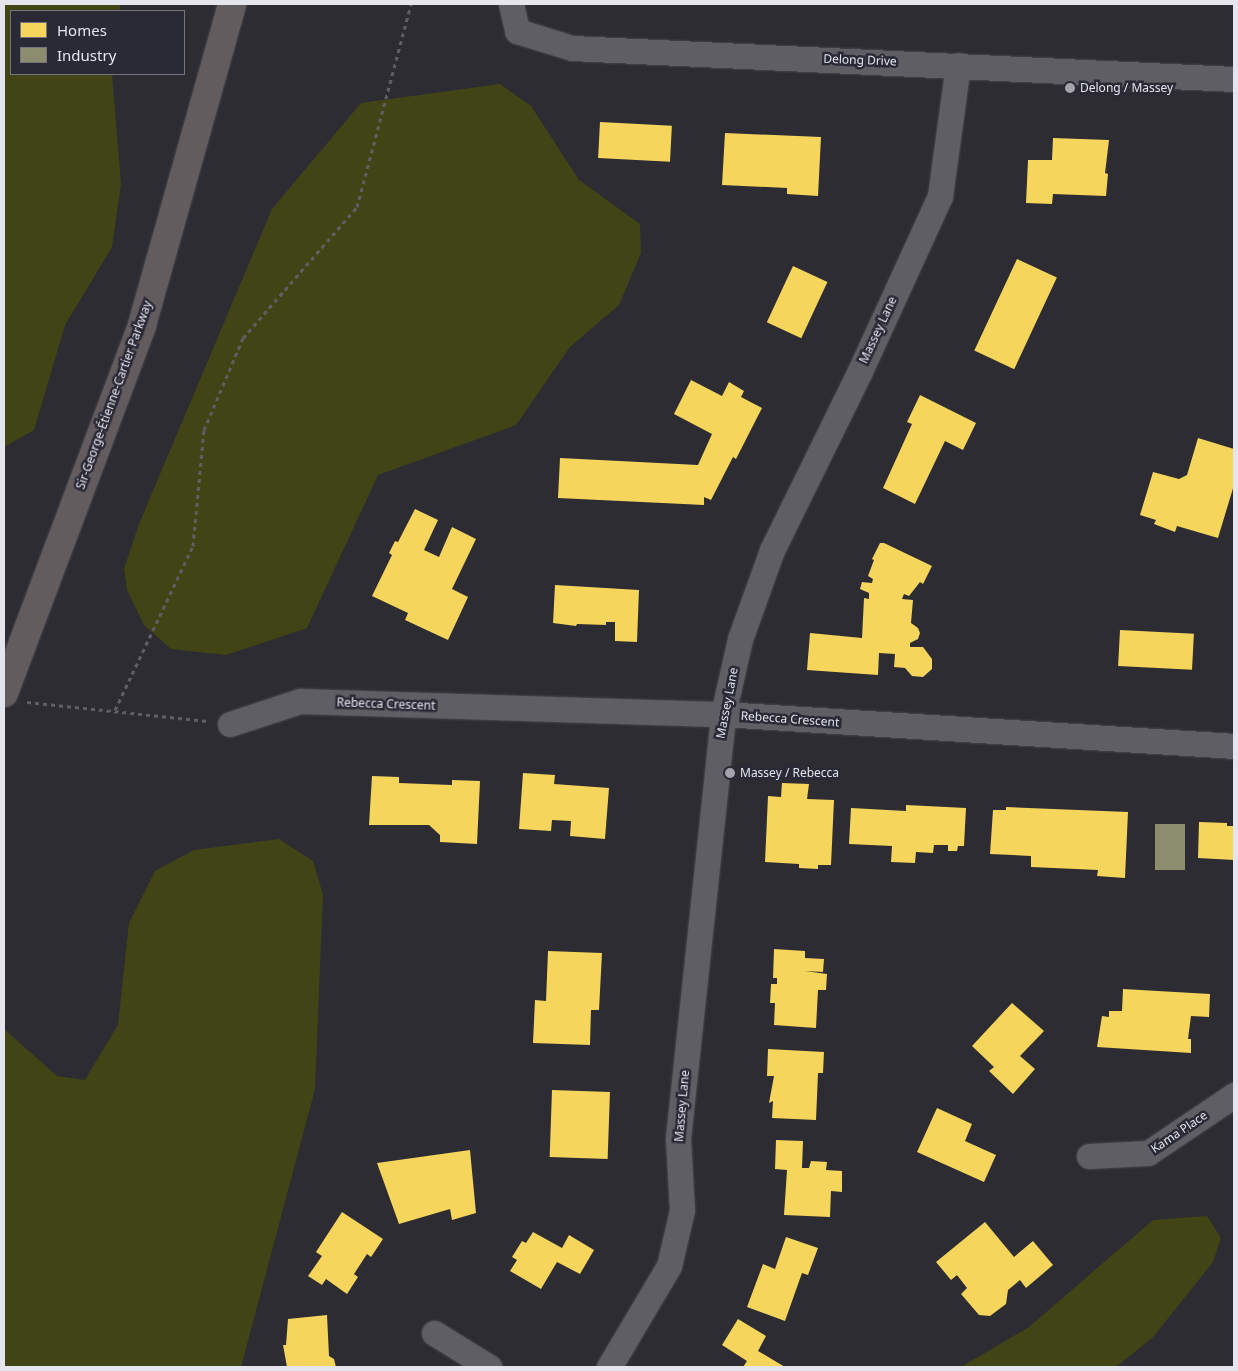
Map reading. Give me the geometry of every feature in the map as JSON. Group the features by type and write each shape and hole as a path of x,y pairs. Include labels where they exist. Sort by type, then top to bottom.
{"main road":[{"name":"Sir-George-Étienne-Cartier Parkway","path":"13,697 142,325 232,4"}],"street":[{"name":"Delong Drive","path":"511,4 518,32 572,48 958,64 1234,79"},
{"name":"Massey Lane","path":"609,1367 669,1266 682,1210 678,1138 722,714 740,639 772,550 860,371 940,196 958,64"},
{"name":"Rebecca Crescent","path":"230,724 300,701 722,714 1234,746"},
{"name":"Kama Place","path":"1090,1156 1148,1153 1234,1095"},
{"path":"434,1333 489,1367"}],"path":[{"path":"115,710 193,546 204,430 243,338 357,207 411,4"},
{"path":"13,697 109,711 115,710 230,724"}],"green space":[{"path":"4,4 121,4 119,10 10,10 10,75 112,75 121,184 112,247 65,325 34,430 4,447"},
{"path":"500,84 531,106 579,180 640,224 641,253 619,305 570,347 516,425 378,475 307,628 226,655 171,649 144,625 127,590 124,569 139,524 272,209 361,103"},
{"path":"279,839 313,861 323,895 315,1089 241,1367 4,1367 4,1029 57,1076 85,1080 118,1025 129,923 155,871 194,850"},
{"path":"1207,1216 1221,1238 1213,1262 1153,1337 1116,1367 961,1367 1029,1327 1153,1220"}],"building: Homes":[{"path":"600,122 672,126 670,162 598,158"},
{"path":"725,133 821,137 818,196 787,194 787,188 722,185"},
{"path":"1053,138 1109,140 1105,173 1108,174 1106,196 1053,194 1052,204 1026,203 1028,160 1052,160"},
{"path":"1017,259 1057,278 1014,369 974,351"},
{"path":"793,266 827,282 801,338 767,322"},
{"path":"691,380 722,396 729,382 744,391 741,397 762,408 736,459 733,457 711,500 704,497 704,505 558,498 560,458 698,465 712,434 674,414"},
{"path":"920,395 976,423 963,450 945,441 915,504 883,488 912,424 907,422"},
{"path":"1198,438 1234,449 1234,485 1218,538 1177,526 1175,532 1154,524 1156,520 1140,515 1153,472 1179,479 1187,475"},
{"path":"415,509 438,520 424,550 439,557 452,527 476,539 452,589 468,597 448,640 405,620 408,613 372,596 392,555 389,553 395,541 398,542"},
{"path":"880,543 884,543 932,566 923,584 920,582 909,596 904,594 902,599 913,600 911,623 918,628 920,633 918,639 910,643 910,647 923,647 932,659 932,669 923,677 912,676 905,668 894,667 895,654 879,653 878,675 807,670 810,633 862,638 864,598 869,599 869,593 860,589 862,582 872,583 873,579 868,576 874,560 872,559"},
{"path":"555,585 639,590 637,642 615,641 615,622 606,622 606,625 577,624 576,626 553,623"},
{"path":"1120,630 1194,634 1192,670 1118,666"},
{"path":"523,773 555,775 554,784 609,788 605,839 570,836 571,821 552,820 551,831 519,829"},
{"path":"372,776 399,777 399,783 452,785 452,780 480,781 477,844 440,842 440,835 429,825 369,825"},
{"path":"782,783 809,784 807,799 834,800 831,865 818,865 818,869 799,868 799,864 765,862 768,796 781,797"},
{"path":"906,805 966,808 964,846 958,846 957,851 948,851 948,845 934,845 933,853 916,852 915,863 891,862 892,846 849,844 851,808 906,811"},
{"path":"1006,807 1128,812 1125,878 1097,876 1098,870 1031,867 1031,856 990,854 993,810 1006,810"},
{"path":"1199,822 1227,823 1227,826 1234,826 1234,860 1198,858"},
{"path":"774,949 805,951 805,958 824,959 823,972 805,971 827,974 826,990 818,990 816,1028 774,1025 775,1003 770,1003 771,984 777,984 777,978 773,978"},
{"path":"548,951 602,953 599,1010 591,1010 590,1045 533,1043 535,1000 546,1001"},
{"path":"1123,989 1210,994 1209,1017 1191,1016 1188,1039 1191,1039 1191,1053 1097,1047 1102,1016 1109,1017 1109,1011 1122,1011"},
{"path":"1012,1003 1044,1031 1020,1056 1035,1069 1013,1094 989,1071 994,1067 972,1046"},
{"path":"768,1049 824,1052 823,1073 818,1073 816,1120 772,1118 773,1101 769,1103 774,1076 767,1076"},
{"path":"552,1090 610,1092 608,1159 550,1157"},
{"path":"937,1108 972,1124 965,1141 996,1155 984,1182 917,1152"},
{"path":"776,1140 803,1141 802,1168 809,1168 811,1161 827,1162 826,1170 842,1171 842,1192 831,1191 830,1217 784,1215 787,1170 775,1169"},
{"path":"470,1150 476,1213 452,1220 450,1209 399,1224 377,1163"},
{"path":"342,1212 383,1239 371,1257 367,1254 354,1274 358,1277 347,1294 326,1279 322,1285 308,1276 322,1256 316,1252"},
{"path":"985,1222 1014,1257 1033,1241 1053,1265 1026,1288 1020,1280 1008,1290 1006,1304 990,1316 979,1315 961,1294 967,1288 957,1275 951,1280 936,1262"},
{"path":"533,1232 562,1248 569,1235 594,1250 580,1274 557,1262 541,1289 510,1271 517,1260 512,1257 522,1241 526,1243"},
{"path":"786,1237 818,1248 808,1275 802,1273 785,1321 747,1307 763,1264 775,1269"},
{"path":"327,1315 329,1356 334,1359 336,1367 287,1367 283,1345 286,1345 288,1319"},
{"path":"738,1319 766,1336 758,1351 785,1367 743,1367 747,1361 722,1345"}],"building: Industry":[{"path":"1155,824 1185,824 1185,870 1155,870"}],"place":[{"name":"Delong / Massey","path":"1070,88"},
{"name":"Massey / Rebecca","path":"730,773"}]}
